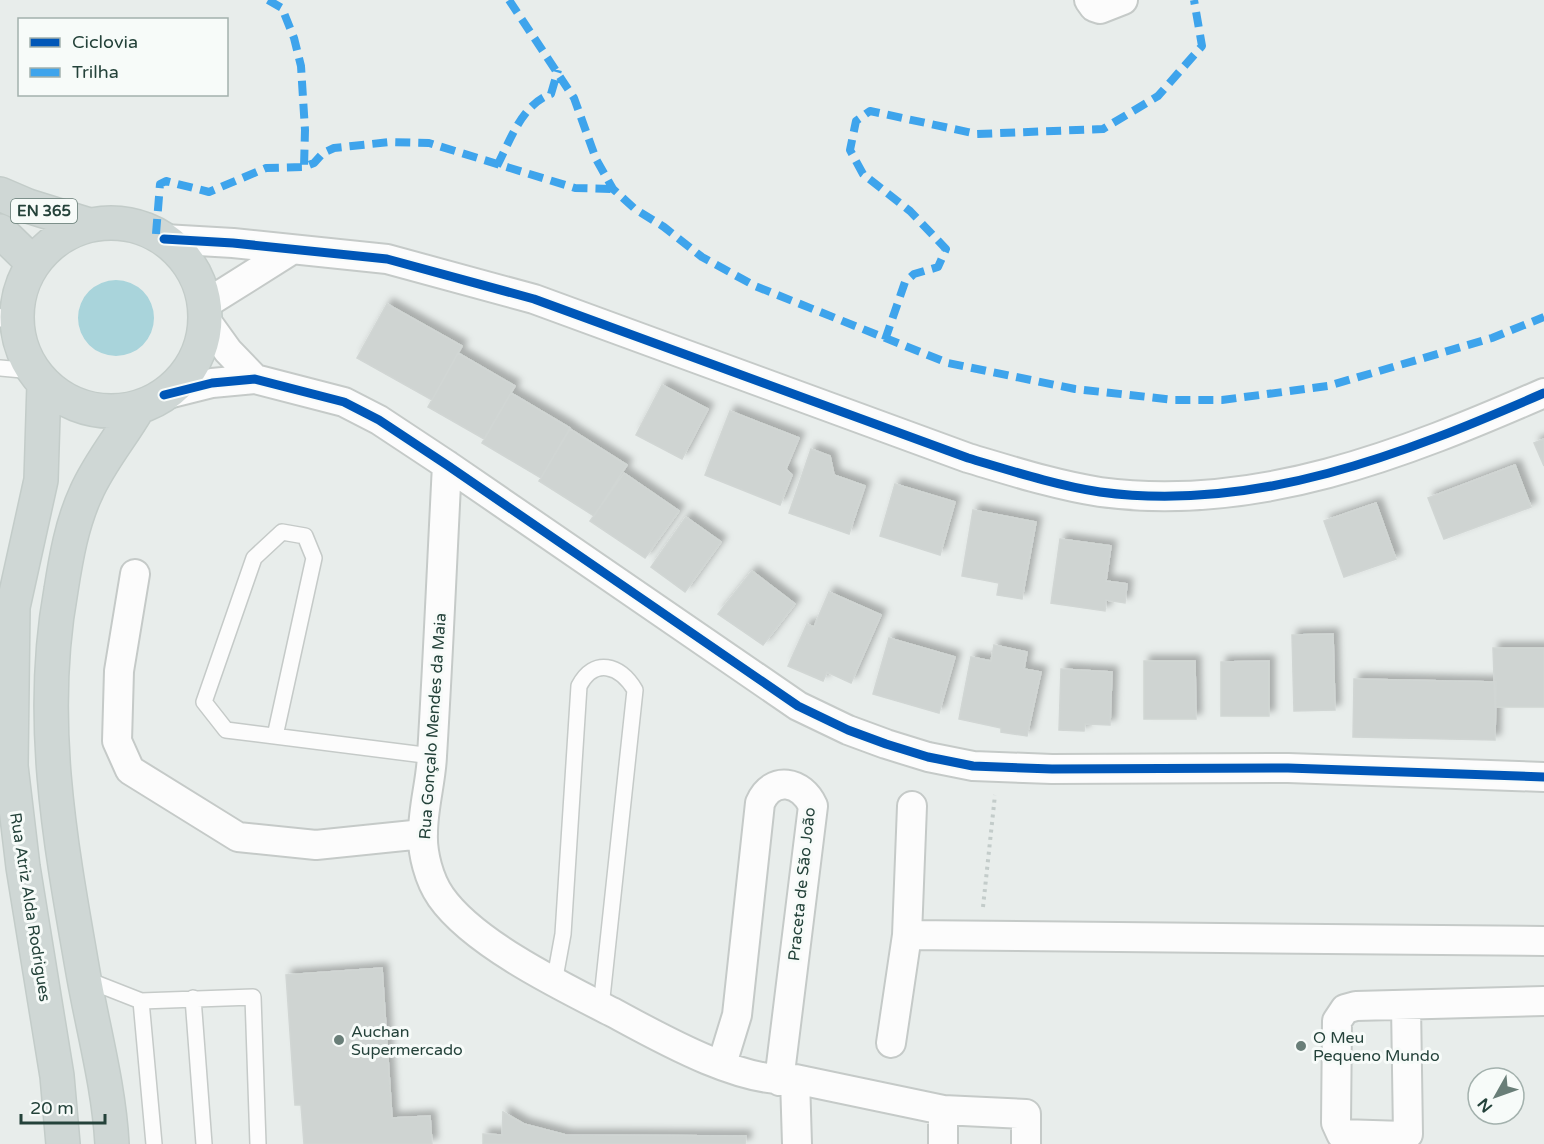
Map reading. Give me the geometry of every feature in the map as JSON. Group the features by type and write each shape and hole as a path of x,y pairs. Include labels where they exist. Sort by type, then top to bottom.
{"main road":[{"name":"EN 365","path":"0,194 28,206 89,225"},
{"path":"112,1144 100,1053 85,980 53,783 49,704 55,619 67,552 86,493 151,401 186,375 200,349 205,312 197,279 183,256 164,239 134,225 111,222 89,225 57,239 33,263 8,312 17,328 23,351 38,377 64,399 88,408 113,412 151,401"},
{"name":"EN 365","path":"0,231 33,263"},
{"name":"Rua Atriz Alda Rodrigues","path":"38,377 41,480 13,607 11,766 23,867 57,1076 63,1144"}],"street":[{"path":"1089,0 1094,7 1100,9 1123,0"},
{"path":"164,239 233,243 290,251 387,259 534,299 744,378 852,413 968,458 1042,480 1102,492 1166,495 1207,493 1294,482 1402,451 1544,393"},
{"path":"255,379 228,351 205,312 290,251"},
{"path":"151,401 212,383 255,379 344,402 379,420 447,465 798,706 848,730 928,757 998,768 1288,768 1544,777"},
{"name":"Rua Gonçalo Mendes da Maia","path":"447,465 432,756 423,834 434,884 453,911 499,948 554,982 722,1064 787,1080 943,1110 1026,1114 1026,1144"},
{"path":"135,574 119,671 117,741 130,770 238,837 315,844 423,834"},
{"name":"Praceta de São João","path":"722,1064 737,1015 760,803 770,789 782,784 794,785 809,796 813,806 787,1080"},
{"path":"891,1043 907,935 912,806"},
{"path":"907,935 1544,941"},
{"path":"1406,1005 1408,1134 1404,1136 1341,1134 1336,1123 1339,1016 1345,1009 1356,1006 1544,1001"},
{"path":"787,1080 797,1144"},
{"path":"943,1110 943,1144"}],"lane":[{"path":"0,368 38,377"},
{"path":"275,736 314,558 305,536 282,532 254,558 204,702 226,730 432,756"},
{"path":"554,982 563,934 579,686 585,676 595,669 616,669 624,674 635,690 602,1007"},
{"path":"85,980 141,1001 253,997 258,1144"},
{"path":"193,998 204,1144"},
{"path":"141,1001 154,1144"}],"path":[{"path":"986,882 998,768"}],"water":[{"path":"116,280 131,283 143,291 151,303 154,318 151,333 143,345 131,353 116,356 101,353 89,345 81,333 78,318 81,303 89,291 101,283"}],"building":[{"path":"387,304 462,346 432,400 357,358"},
{"path":"458,353 515,386 484,439 428,407"},
{"path":"662,385 708,409 682,459 636,435"},
{"path":"511,393 570,428 541,478 482,443"},
{"path":"730,411 799,438 786,469 792,475 780,505 705,475"},
{"path":"570,429 627,465 594,516 539,481"},
{"path":"1544,439 1544,466 1534,443"},
{"path":"811,449 830,456 834,475 865,486 849,534 789,513"},
{"path":"1515,465 1531,507 1444,539 1428,498"},
{"path":"624,473 679,511 645,558 590,521"},
{"path":"895,484 955,502 940,555 880,536"},
{"path":"1376,503 1396,559 1344,577 1324,521"},
{"path":"973,510 1036,522 1022,599 997,595 999,583 962,576"},
{"path":"686,517 721,542 685,592 651,567"},
{"path":"1060,539 1111,546 1106,581 1127,584 1125,603 1106,600 1105,611 1051,603"},
{"path":"752,571 795,604 763,645 718,614"},
{"path":"829,592 881,615 851,683 827,672 823,681 788,666 807,624 814,627"},
{"path":"1333,634 1335,710 1294,711 1292,635"},
{"path":"889,638 955,657 939,713 873,694"},
{"path":"994,645 1027,652 1024,669 1041,672 1027,736 1001,732 1001,728 959,719 971,657 991,661"},
{"path":"1493,648 1544,648 1544,707 1495,707"},
{"path":"1144,661 1195,661 1196,719 1144,719"},
{"path":"1269,661 1269,716 1221,716 1221,662"},
{"path":"1061,669 1112,672 1110,725 1085,724 1084,731 1059,730"},
{"path":"1354,679 1496,682 1495,740 1353,737"},
{"name":"Auchan Supermercado","path":"382,968 392,1118 430,1116 432,1144 304,1144 301,1105 295,1105 286,975"},
{"path":"503,1112 524,1124 566,1135 746,1136 745,1144 483,1144 483,1134 502,1135"}],"marked path":[{"path":"268,0 282,8 294,38 301,66 305,130 304,167"},
{"path":"509,0 574,98 596,159 613,189 635,209 664,227 702,257 755,286 948,363 1075,389 1175,400 1222,400 1328,386 1492,338 1544,317"},
{"path":"885,340 905,282 914,274 938,267 946,249 910,211 863,174 850,150 856,121 870,111 977,134 1103,129 1158,96 1202,46 1194,0"},
{"path":"497,166 518,124 532,106 551,94 558,70"},
{"path":"156,234 160,184 166,181 209,192 266,168 304,167 314,163 323,153 334,148 390,142 429,143 575,188 613,189"}],"cycle path":[{"path":"164,239 233,243 387,259 534,299 968,458 1050,482 1100,492 1158,496 1216,494 1272,486 1383,457 1544,393"},
{"path":"164,395 212,383 255,379 344,402 379,420 447,465 798,706 848,730 928,757 973,766 1052,769 1288,768 1544,777"}],"place":[{"name":"Auchan Supermercado","path":"339,1040"},
{"name":"O Meu Pequeno Mundo","path":"1301,1046"}]}
